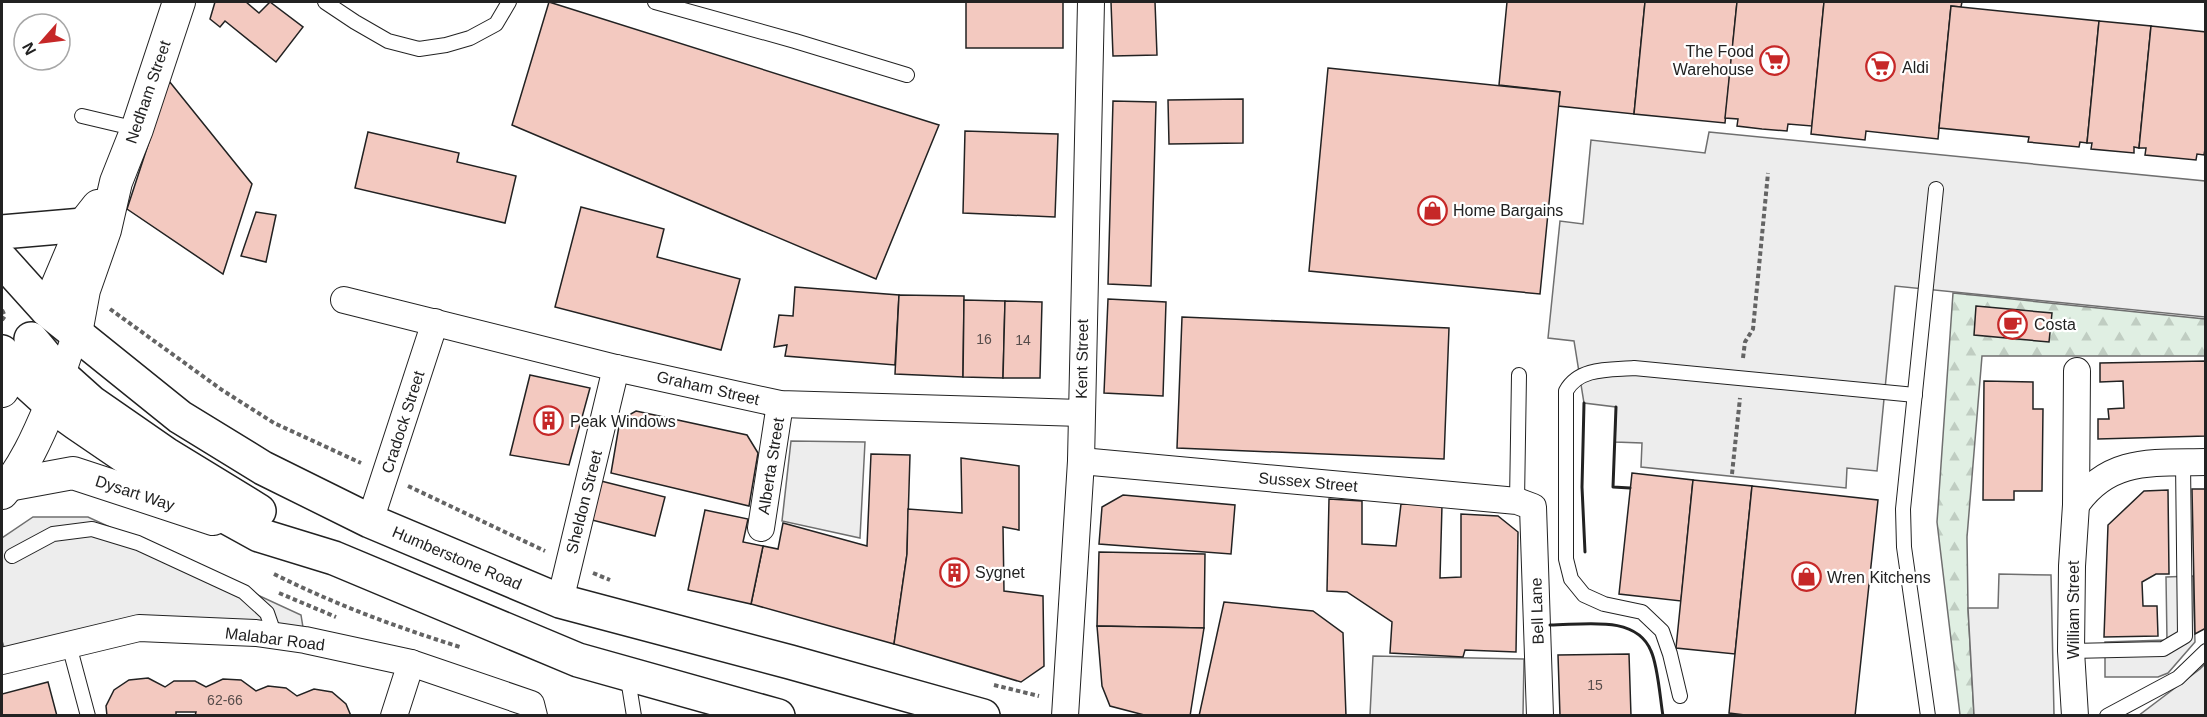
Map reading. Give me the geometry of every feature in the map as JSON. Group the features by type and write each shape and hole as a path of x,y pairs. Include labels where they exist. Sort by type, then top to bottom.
{"main road":[{"path":"2,232 83,225"},
{"name":"Humberstone Road","path":"2,260 47,310 180,417 263,468 370,521 560,601 983,716"},
{"path":"31,339 56,390 161,481 259,535 334,558 578,660 778,716"},
{"path":"6,371 92,402 166,454 334,558"},
{"path":"790,662 914,716"}],"street":[{"name":"Nedham Street","path":"76,333 84,290 105,230 116,182 137,129 179,2"},
{"name":"Kent Street","path":"1065,709 1081,461 1091,2"},
{"name":"Nedham Street","path":"47,310 83,225 116,182"},
{"name":"Graham Street","path":"344,300 616,368 780,404 1081,413"},
{"path":"6,371 31,339 47,310"},
{"name":"Cradock Street","path":"370,521 387,475 435,322"},
{"name":"Dysart Way","path":"5,489 38,437 76,333"},
{"name":"Sheldon Street","path":"560,601 616,368"},
{"name":"William Street","path":"2075,716 2071,651 2072,566 2076,505 2077,371"},
{"name":"Alberta Street","path":"761,528 780,404"},
{"name":"Sussex Street","path":"1081,461 1525,504"},
{"path":"2076,505 2088,489 2113,472 2139,463 2194,462"},
{"name":"Dysart Way","path":"5,489 73,473 259,535"},
{"name":"Bell Lane","path":"1525,504 1540,716"},
{"name":"Malabar Road","path":"2,660 139,628 256,633 305,640 411,663 531,704 534,716"},
{"path":"394,716 411,663"}],"lane":[{"path":"325,2 388,41 419,49 470,38 496,24 509,2"},
{"path":"655,2 907,75"},
{"path":"82,116 137,129"},
{"path":"1928,716 1904,547 1903,509 1936,189"},
{"path":"1680,696 1662,631 1642,612 1604,604 1584,595 1570,579 1566,559 1566,391 1570,383 1580,375 1595,371 1634,368 1915,395"},
{"path":"1519,375 1525,504"},
{"path":"2071,651 2163,649 2185,636 2194,462"},
{"path":"12,556 53,534 92,529 138,543 244,592 267,613 275,636"},
{"path":"69,645 88,716"},
{"path":"2107,716 2178,678 2205,651"},
{"path":"627,672 634,716"}],"path":[{"path":"1732,474 1745,342 1753,329 1768,173"},
{"path":"84,290 222,390 274,423 569,563 615,582"},
{"path":"2,310 5,316 2,320"},
{"path":"275,592 314,608"},
{"path":"993,685 1065,709"}],"green space":[{"path":"1953,293 2205,319 2205,356 1982,356 1967,537 1974,715 1960,715 1937,522"}],"shaded area":[{"path":"1709,132 2205,181 2205,317 1895,286 1877,471 1847,468 1846,488 1641,467 1642,443 1615,442 1616,407 1584,403 1574,341 1548,338 1560,221 1583,224 1591,140 1705,153"},
{"path":"791,441 865,442 860,538 782,521"},
{"path":"33,517 88,517 301,615 305,640 139,628 8,659 2,641 2,538"},
{"path":"1999,574 2051,575 2054,715 1974,715 1968,608 1998,608"},
{"path":"2193,576 2195,642 2168,673 2158,677 2105,677 2105,642 2167,640 2166,577"},
{"path":"1373,656 1524,659 1523,715 1370,715"},
{"path":"2205,664 2205,715 2138,716 2200,669"}],"building":[{"path":"215,2 246,2 259,13 270,2 303,27 276,62 225,21 220,27 210,19"},
{"path":"549,2 939,125 876,279 512,125"},
{"path":"966,2 1063,2 1063,48 966,48"},
{"path":"1111,2 1155,2 1157,55 1113,56"},
{"path":"1507,2 1645,2 1634,114 1558,106 1560,92 1499,85"},
{"path":"1645,2 1737,2 1725,123 1634,114"},
{"name":"The Food Warehouse","path":"1737,2 1824,2 1812,126 1788,124 1787,131 1762,129 1737,126 1738,119 1725,118"},
{"name":"Aldi","path":"1824,2 1962,2 1961,7 1951,6 1938,139 1866,131 1865,140 1811,134"},
{"path":"1951,6 2099,21 2087,143 2080,142 2079,147 2028,142 2029,137 1939,128"},
{"path":"2099,21 2151,26 2139,148 2134,147 2134,153 2091,149 2092,143 2087,143"},
{"path":"2151,26 2206,32 2206,143 2204,155 2197,154 2196,160 2145,155 2146,148 2139,148"},
{"name":"Home Bargains","path":"1328,68 1560,92 1540,294 1309,271"},
{"path":"169,81 252,184 223,274 127,209"},
{"path":"1243,99 1243,143 1169,144 1168,100"},
{"path":"1113,101 1156,102 1151,286 1108,284"},
{"path":"965,131 1058,134 1055,217 963,213"},
{"path":"368,132 459,153 457,162 516,176 505,223 355,188"},
{"path":"581,207 664,229 657,257 740,279 721,350 555,307"},
{"path":"256,212 276,215 266,262 241,256"},
{"path":"795,287 899,295 895,365 785,356 787,345 774,347 779,315 793,316"},
{"path":"899,295 964,296 963,377 895,374"},
{"path":"1108,299 1166,302 1163,396 1104,393"},
{"path":"964,300 1005,301 1003,378 963,377"},
{"path":"1005,301 1042,302 1040,378 1003,378"},
{"name":"Costa","path":"1976,306 2052,313 2049,342 1974,335"},
{"path":"1182,317 1449,328 1444,459 1177,448"},
{"path":"2206,361 2206,436 2098,439 2098,419 2109,419 2108,409 2124,408 2123,381 2100,382 2100,363"},
{"name":"Peak Windows","path":"530,375 590,388 569,465 510,455"},
{"path":"1984,381 2033,382 2033,409 2043,409 2042,491 2014,491 2014,500 1983,500"},
{"path":"636,411 747,435 758,453 749,506 611,473 620,420"},
{"path":"871,454 910,455 907,554 894,644 751,604 763,546 778,549 783,523 867,546"},
{"name":"Sygnet","path":"961,458 1019,466 1019,530 1003,527 1004,591 1043,596 1044,666 1021,682 894,644 907,554 908,509 962,513"},
{"path":"1632,473 1693,480 1681,601 1619,594"},
{"path":"597,480 665,497 655,536 588,519"},
{"path":"1693,480 1752,486 1735,654 1676,648"},
{"name":"Wren Kitchens","path":"1752,486 1878,500 1855,716 1753,716 1729,713"},
{"path":"2192,489 2206,489 2206,628 2195,634"},
{"path":"2168,490 2169,574 2156,574 2142,582 2143,606 2157,606 2158,636 2104,637 2108,525 2144,491"},
{"path":"1123,495 1235,505 1231,554 1099,544 1102,507"},
{"path":"1329,499 1362,501 1362,544 1396,546 1401,504 1442,505 1440,578 1461,577 1461,514 1498,516 1518,532 1516,652 1465,650 1463,657 1390,653 1392,622 1347,592 1327,591"},
{"path":"705,510 748,519 743,542 763,546 751,604 688,590"},
{"path":"1099,552 1205,554 1204,628 1097,626"},
{"path":"1224,602 1313,611 1343,633 1346,716 1199,716"},
{"path":"1097,626 1204,628 1190,716 1148,716 1110,706 1102,686"},
{"path":"1629,654 1631,716 1560,716 1558,655"},
{"path":"148,678 165,687 174,681 195,681 206,687 223,679 241,680 256,691 268,686 286,688 297,696 314,689 332,692 346,704 351,716 195,716 196,712 176,712 176,716 107,716 106,706 114,690 129,680"},
{"path":"48,682 57,716 2,716 2,694"}],"wall":[{"path":"1584,403 1582,487 1585,552"},
{"path":"1616,407 1613,487 1630,488"},
{"path":"1550,625 1607,624 1634,631 1644,639 1655,665 1663,716"}],"place":[{"name":"The Food Warehouse","path":"1775,60"},
{"name":"Aldi","path":"1881,67"},
{"name":"Home Bargains","path":"1432,210"},
{"name":"Costa","path":"2013,324"},
{"name":"Peak Windows","path":"549,421"},
{"name":"Sygnet","path":"954,572"},
{"name":"Wren Kitchens","path":"1806,577"}]}
